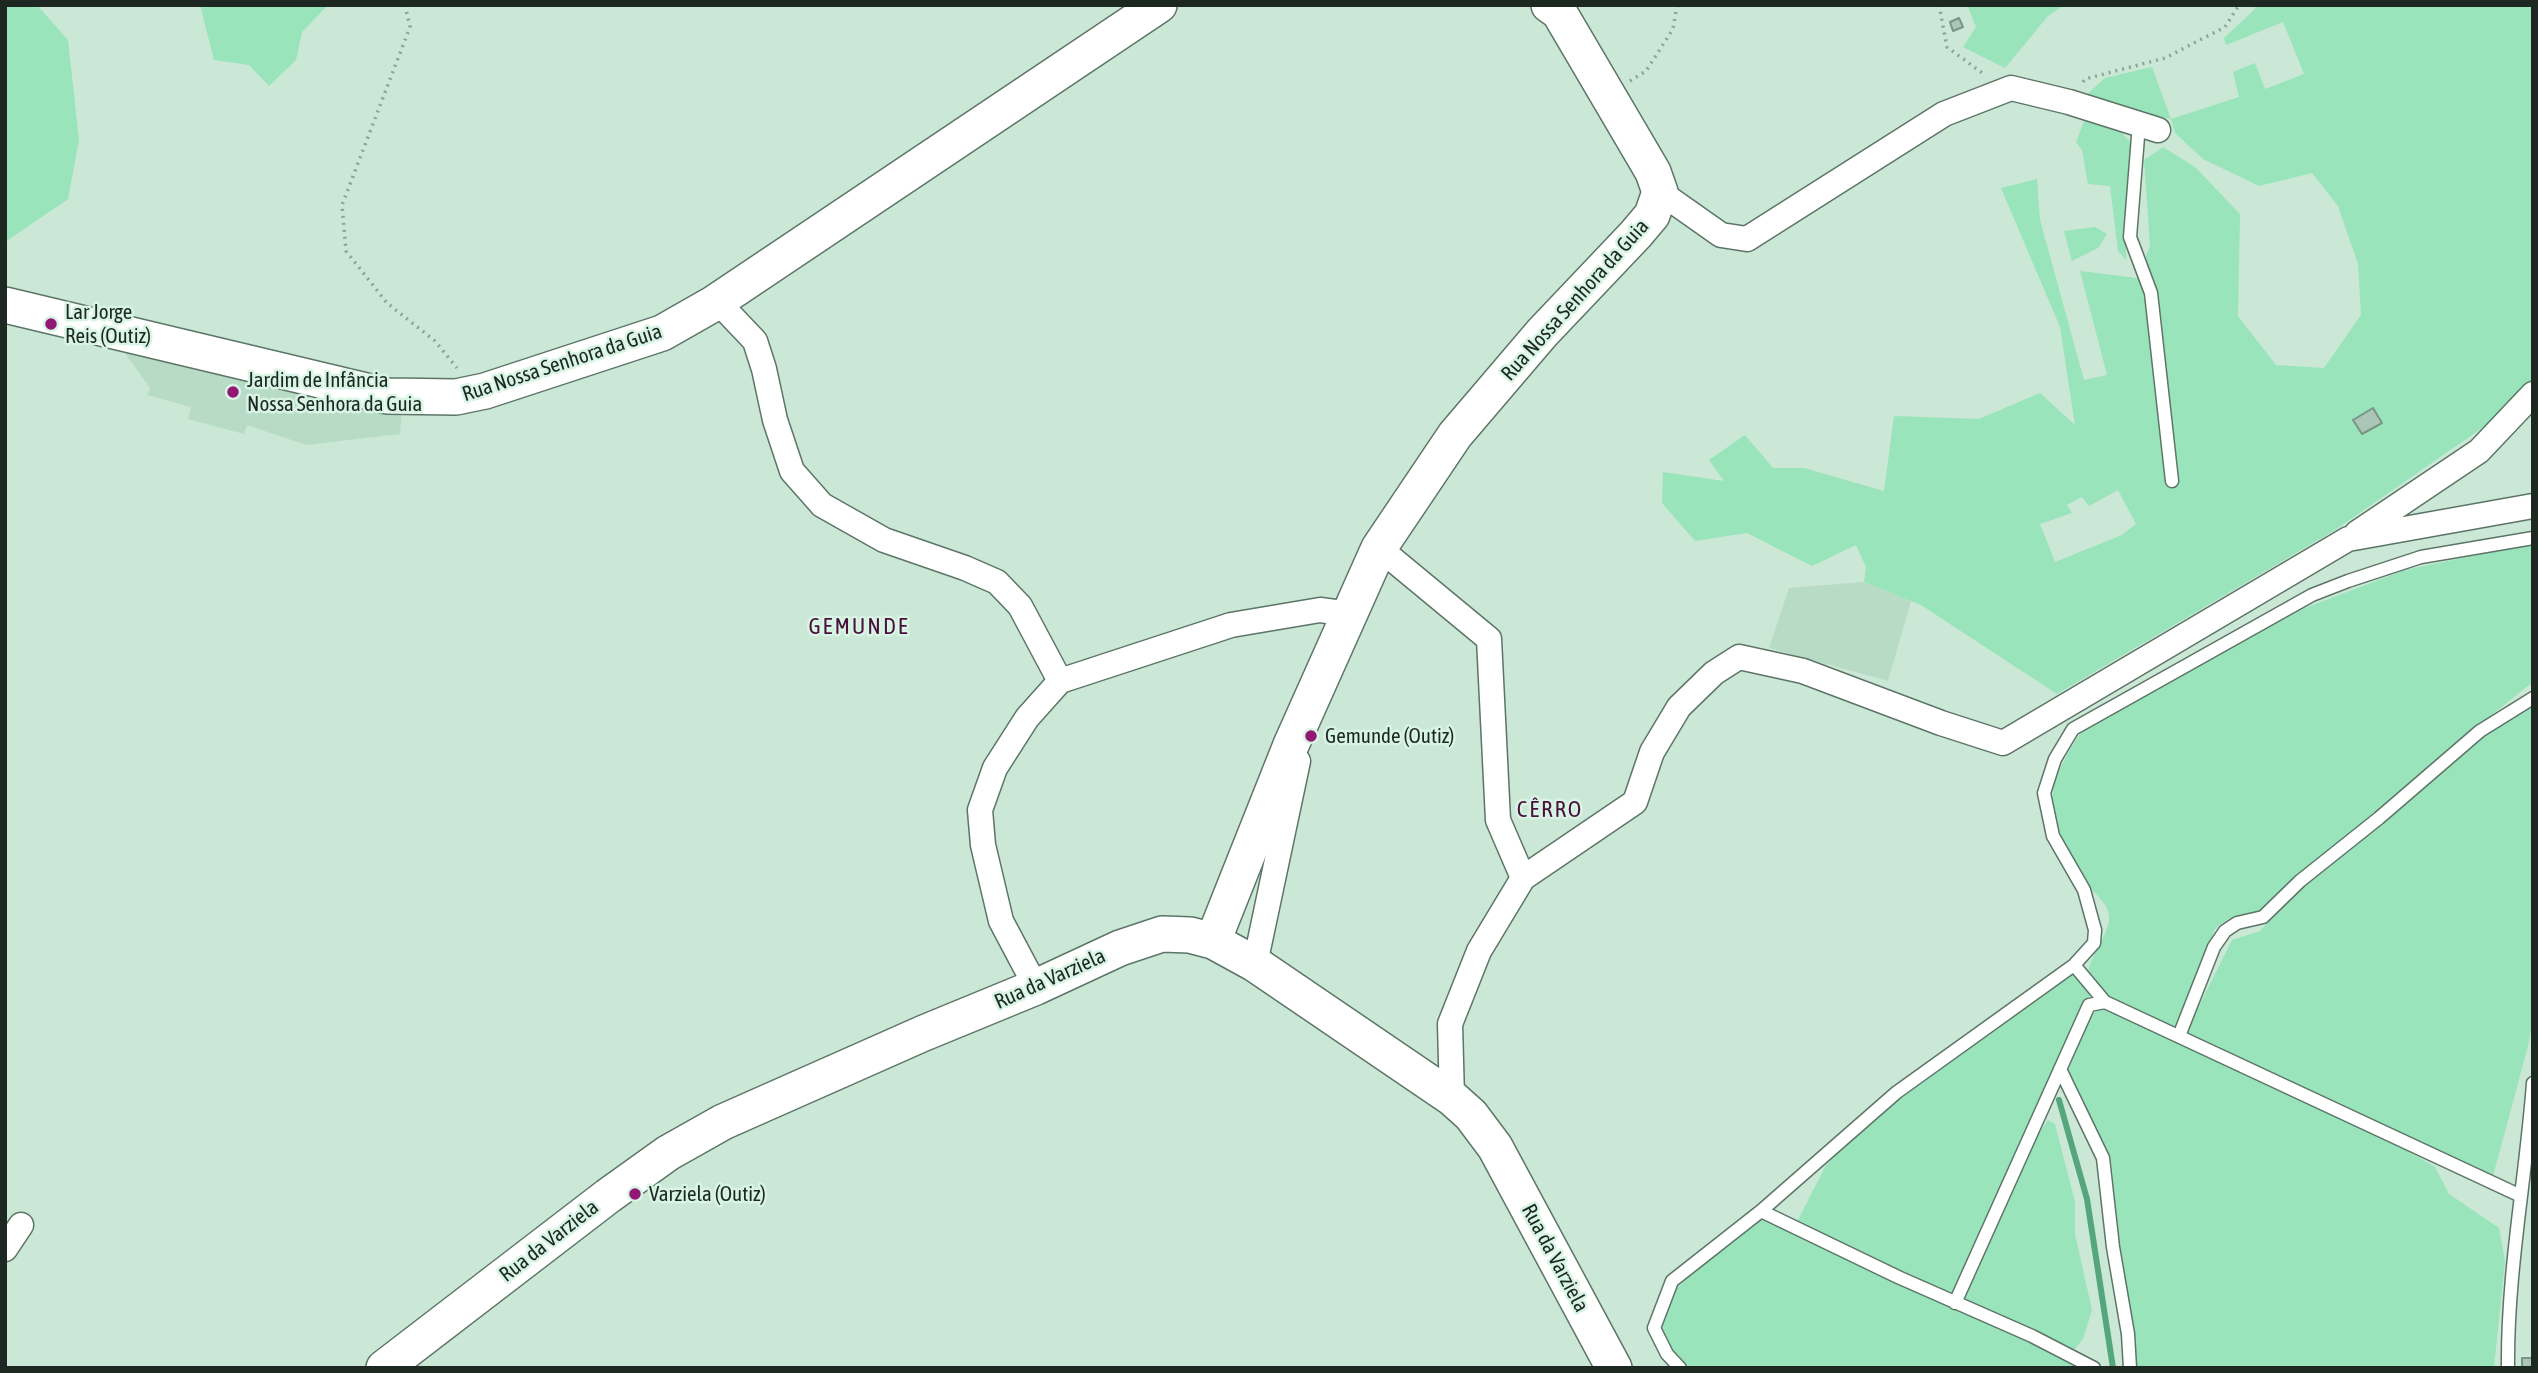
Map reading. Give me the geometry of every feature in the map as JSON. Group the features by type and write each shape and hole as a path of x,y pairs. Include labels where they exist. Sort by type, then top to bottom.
{"street":[{"name":"Rua Nossa Senhora da Guia","path":"5,304 387,396 466,395 662,333 717,301 1159,5"},
{"path":"1549,5 1559,12 1653,172 1660,192 1721,235 1747,239 1944,114 2011,89 2069,102 2148,127"},
{"name":"Rua Nossa Senhora da Guia","path":"1213,941 1292,746 1379,548 1455,435 1542,333 1636,234 1652,215 1660,192"},
{"path":"717,301 755,341 775,420 792,471 822,505 884,540 998,582 1020,606 1060,681"},
{"path":"1452,1098 1450,1024 1479,951 1523,878 1635,802 1652,752 1679,707 1714,673 1739,657 1803,671 1941,723 2003,743 2348,539 2479,451 2533,394"},
{"path":"2348,539 2533,506"},
{"path":"1379,548 1489,639 1498,820 1523,878"},
{"path":"1036,987 1001,920 983,845 980,810 995,768 1027,718 1060,681 1231,625 1320,610 1350,614"},
{"path":"1255,964 1299,755 1292,746"},
{"name":"Rua da Varziela","path":"384,1368 608,1196 668,1153 723,1122 924,1032 1036,987 1119,948 1162,934 1190,935 1213,941 1255,964 1452,1098 1471,1115 1495,1147 1614,1368"},
{"path":"5,1250 21,1225"}],"lane":[{"path":"2148,127 2130,237 2151,293 2172,481"},
{"path":"1680,1368 1667,1353 1654,1328 1672,1281 1761,1210 1897,1092 2074,965 2094,943 2095,930 2084,890 2053,836 2044,793 2055,759 2073,729 2312,595 2348,580 2421,557 2533,538"},
{"path":"2179,1036 2214,947 2225,931 2237,923 2263,917 2300,881 2379,818 2480,731 2533,698"},
{"path":"2074,965 2105,1002 2521,1196"},
{"path":"1955,1303 2089,1005 2105,1002"},
{"path":"2060,1069 2103,1158 2113,1247 2128,1334 2130,1368"},
{"path":"2508,1368 2507,1319 2521,1196 2531,1144 2533,1083"},
{"path":"1761,1210 1898,1278 2032,1336 2094,1368"}],"path":[{"path":"405,5 410,27 342,205 346,251 387,303 435,341 463,375 466,395"},
{"path":"1608,95 1646,71 1673,29 1677,5"},
{"path":"1939,5 1947,47 1978,71 2011,89"},
{"path":"2069,102 2085,79 2165,58 2225,27 2239,5"}],"shaded area":[{"name":"Jardim de Infância Nossa Senhora da Guia","path":"117,342 402,411 400,434 306,445 247,425 244,434 188,419 191,407 147,395 150,388"},
{"path":"1864,582 1911,601 1888,681 1769,648 1789,588"}],"green space":[{"path":"5,5 37,5 68,40 79,140 68,199 5,242"},
{"path":"200,5 328,5 302,32 296,60 269,86 249,65 214,60"},
{"path":"1967,5 2064,5 2048,16 2005,68 1963,47 1976,27"},
{"path":"2255,5 2533,5 2533,386 2524,399 2335,530 2057,694 1921,605 1864,582 1866,567 1856,545 1812,566 1747,533 1695,541 1662,503 1663,472 1724,481 1709,460 1745,435 1773,468 1804,468 1884,491 1894,416 1979,419 2040,393 2075,425 2060,327 2001,188 2037,179 2040,220 2084,380 2107,375 2080,271 2137,278 2150,246 2144,160 2163,147 2195,167 2240,214 2238,316 2276,365 2324,368 2361,315 2358,264 2338,206 2312,173 2259,186 2203,159 2175,133 2171,119 2239,97 2233,72 2255,63 2265,89 2304,74 2283,22 2226,45 2224,38 2255,9","holes":["2118,490 2136,524 2122,535 2055,562 2040,524 2072,513 2067,505 2082,497 2089,506"]},
{"path":"2152,67 2171,119 2144,114 2085,96 2105,78"},
{"path":"2085,119 2113,123 2134,146 2127,191 2126,260 2118,251 2110,186 2088,184 2082,150 2076,142"},
{"path":"2095,227 2107,234 2098,248 2072,261 2064,231"},
{"path":"2533,543 2533,684 2468,734 2261,913 2236,916 2215,929 2174,1029 2115,1003 2088,971 2109,921 2108,910 2075,866 2062,839 2052,799 2058,774 2082,731 2302,609 2405,570"},
{"path":"2533,705 2533,1019 2493,1176 2185,1034 2232,940 2260,931 2290,899 2344,851 2461,754 2524,708"},
{"path":"2071,971 2092,991 1953,1298 1797,1222 1825,1167 1849,1139 1910,1088"},
{"path":"2099,1007 2107,1008 2398,1145 2435,1167 2449,1194 2499,1228 2505,1261 2494,1368 2136,1368 2122,1275 2111,1159 2067,1073 2088,1021"},
{"path":"2048,1120 2055,1124 2075,1202 2075,1234 2092,1310 2083,1339 2073,1351 1962,1300 2036,1138"},
{"path":"1760,1219 1771,1221 2037,1342 2086,1368 1686,1368 1676,1357 1661,1329 1672,1292 1744,1229"}],"building":[{"path":"1959,18 1963,27 1953,31 1950,22"},
{"path":"2373,408 2382,423 2362,434 2353,420"},
{"path":"2522,1358 2533,1358 2533,1368 2522,1368"}],"waterway":[{"path":"2059,1100 2087,1199 2113,1368"}],"place":[{"name":"Lar Jorge Reis (Outiz)","path":"51,324"},
{"name":"Jardim de Infância Nossa Senhora da Guia","path":"233,392"},
{"name":"Gemunde (Outiz)","path":"1311,736"},
{"name":"Varziela (Outiz)","path":"635,1194"}],"district":[{"name":"GEMUNDE","path":"859,627"},
{"name":"CÊRRO","path":"1550,810"}]}
